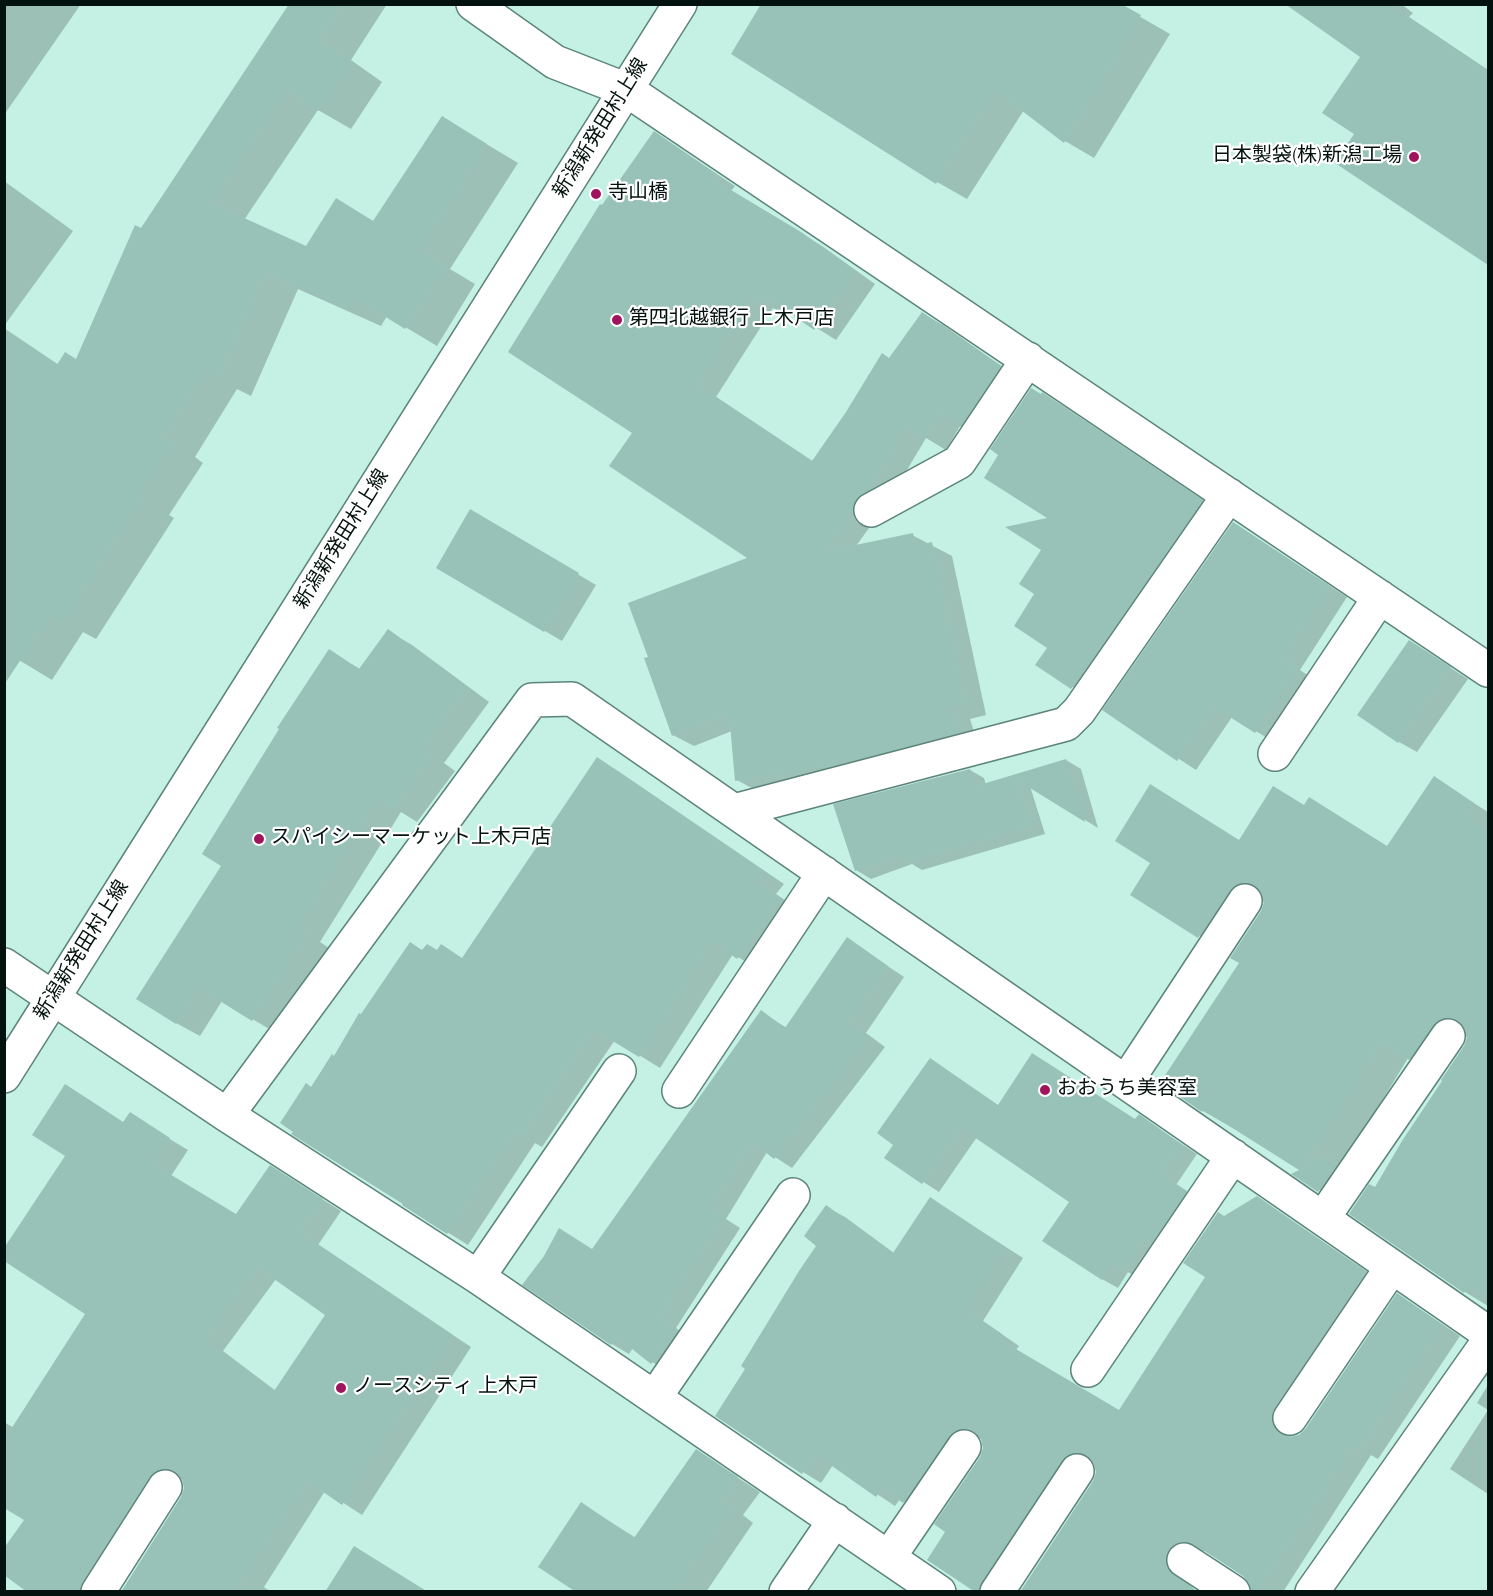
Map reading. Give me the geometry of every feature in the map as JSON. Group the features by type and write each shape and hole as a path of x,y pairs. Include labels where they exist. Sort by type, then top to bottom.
{"street":[{"path":"472,4 555,62 627,90 1488,670"},
{"name":"新潟新発田村上線","path":"4,1076 680,4"},
{"path":"871,510 959,462 1028,359"},
{"path":"734,811 1066,724 1078,711 1229,495"},
{"path":"1275,754 1380,597"},
{"path":"227,1115 532,700 572,699 1488,1333"},
{"path":"679,1091 824,873"},
{"path":"1126,1083 1245,901"},
{"path":"4,965 227,1115 477,1276 939,1592"},
{"path":"1323,1218 1448,1036"},
{"path":"477,1276 619,1071"},
{"path":"1088,1370 1233,1156"},
{"path":"655,1397 793,1195"},
{"path":"1290,1418 1392,1267"},
{"path":"1312,1592 1488,1342"},
{"path":"889,1557 964,1447"},
{"path":"997,1592 1077,1471"},
{"path":"98,1592 165,1486"},
{"path":"786,1592 835,1520"},
{"path":"1184,1560 1233,1592"}],"building":[{"path":"289,4 343,4 319,40 351,62 319,111 287,90 211,203 306,246 336,198 373,221 442,116 487,144 419,249 444,265 405,329 355,298 348,308 266,272 219,378 204,372 163,437 172,443 138,495 142,498 63,622 51,614 4,685 4,330 57,365 65,352 76,359 135,225 141,228"},
{"path":"761,4 1121,4 1141,15 1064,143 995,90 936,184 731,54"},
{"name":"日本製袋(株)新潟工場","path":"1285,4 1389,4 1488,70 1488,265 1335,163 1354,134 1322,113 1360,57"},
{"path":"654,131 715,173 711,178 801,232 856,271 814,330 768,298 764,304 752,297 697,384 812,461 846,412 882,353 889,358 922,312 1001,366 960,427 941,413 925,439 906,427 867,491 855,500 853,512 822,552 913,533 915,546 932,542 966,704 950,707 959,733 822,769 821,767 735,781 729,713 672,736 644,658 648,657 628,603 747,558 609,466 632,433 508,352 600,204 602,205"},
{"path":"1031,388 1041,394 1042,392 1203,500 1071,689 1035,665 1047,648 1014,626 1034,594 1019,584 1041,550 1005,527 1047,518 984,478 998,455 990,449"},
{"path":"470,509 579,573 544,632 436,568"},
{"path":"1233,522 1330,586 1283,659 1298,668 1255,733 1214,707 1177,761 1102,710"},
{"path":"388,629 467,687 422,749 432,756 393,809 378,798 297,928 306,934 252,1021 199,988 176,1024 136,999 221,866 202,854 279,729 277,728 329,649 359,669"},
{"path":"1409,640 1451,667 1398,743 1357,715"},
{"path":"597,757 764,871 756,881 781,898 737,959 712,941 639,1057 593,1029 521,1137 514,1132 447,1234 291,1134 293,1132 280,1123 306,1083 311,1087 332,1054 334,1056 359,1013 361,1014 410,942 422,950 427,944 437,950 441,944 462,958"},
{"path":"1066,759 1085,822 1017,780 1032,826 906,863 904,855 855,871 833,804 970,769 976,786"},
{"path":"1434,776 1474,803 1466,816 1488,832 1488,1297 1469,1285 1464,1293 1349,1214 1369,1184 1375,1187 1464,1046 1467,1037 1465,1027 1450,1017 1439,1019 1409,1060 1380,1043 1303,1167 1322,1155 1337,1164 1318,1192 1291,1174 1299,1170 1207,1112 1203,1110 1202,1112 1160,1083 1239,963 1230,958 1261,911 1264,902 1261,892 1255,885 1247,882 1236,885 1229,891 1198,938 1130,895 1150,863 1115,841 1150,784 1239,840 1273,786 1304,805 1309,797 1387,846"},
{"path":"847,937 888,966 849,1022 869,1036 774,1159 751,1141 710,1208 724,1217 660,1317 677,1330 651,1364 617,1337 611,1345 522,1285 544,1256 559,1228 592,1249 761,1010 785,1028"},
{"path":"1032,1053 1135,1119 1139,1114 1181,1144 1161,1174 1187,1191 1152,1242 1145,1237 1122,1270 1112,1264 1102,1280 1042,1241 1069,1202 961,1128 922,1184 884,1158 893,1145 877,1133 930,1058 998,1105"},
{"path":"65,1084 123,1122 130,1112 170,1138 153,1164 236,1214 270,1165 323,1199 300,1232 453,1335 342,1505 306,1480 233,1591 121,1592 181,1497 184,1488 182,1479 176,1472 166,1468 157,1470 149,1477 82,1582 79,1592 27,1592 4,1575 4,1548 24,1520 4,1508 4,1440 85,1314 4,1261 4,1248 65,1156 32,1135","holes":["257,1267 325,1315 274,1391 205,1339"]},
{"path":"1257,1196 1366,1272 1274,1408 1271,1417 1273,1427 1279,1433 1289,1437 1299,1435 1306,1428 1397,1293 1443,1325 1359,1450 1352,1446 1258,1592 1251,1592 1249,1583 1243,1576 1194,1544 1184,1541 1169,1549 1165,1558 1167,1568 1174,1576 1198,1592 1020,1592 1093,1481 1096,1472 1093,1462 1087,1455 1078,1452 1068,1455 1061,1461 981,1582 978,1592 975,1592 927,1560 945,1532 934,1524 980,1457 983,1448 981,1439 974,1431 965,1428 956,1430 949,1436 903,1503 882,1488 876,1497 815,1454 802,1474 715,1416 745,1369 741,1366 816,1246 804,1236 826,1205 893,1253 930,1197 1005,1247 965,1309 1002,1334 999,1339 1119,1410 1205,1277 1183,1263 1218,1212 1224,1216"},
{"path":"696,1449 738,1477 721,1501 731,1508 674,1592 576,1592 538,1567 581,1502 634,1538"},
{"path":"354,1546 428,1592 325,1592"}],"place":[{"name":"日本製袋(株)新潟工場","path":"1414,157"},
{"name":"寺山橋","path":"596,194"},
{"name":"第四北越銀行 上木戸店","path":"617,320"},
{"name":"スパイシーマーケット上木戸店","path":"259,839"},
{"name":"おおうち美容室","path":"1045,1090"},
{"name":"ノースシティ 上木戸","path":"341,1388"}]}
